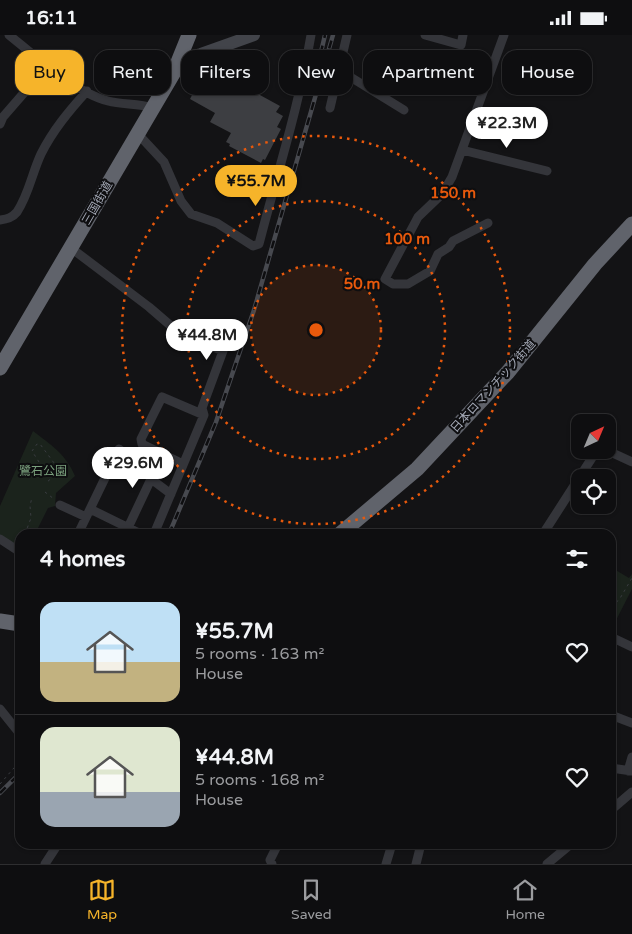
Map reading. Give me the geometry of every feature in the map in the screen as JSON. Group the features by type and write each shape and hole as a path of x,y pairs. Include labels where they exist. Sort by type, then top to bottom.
{"highway":[{"name":"三国街道","path":"0,369 153,108 180,59 189,35"},
{"name":"日本ロマンチック街道","path":"346,529 417,469 436,449 508,372 595,265 632,224"},
{"path":"0,621 15,623"}],"street":[{"path":"9,35 28,50"},
{"path":"180,59 201,54 254,35"},
{"path":"138,134 164,161 181,201 191,215 218,223 253,247 259,244 306,65 311,35"},
{"path":"344,50 348,35"},
{"path":"426,35 461,45 463,35"},
{"path":"488,223 453,241 449,247 438,254 430,271 408,284 393,284 385,279 418,217 442,194 452,177 504,35"},
{"path":"353,79 404,110"},
{"path":"84,89 107,101 143,104 153,108"},
{"path":"0,220 8,219 16,212 27,193 42,152 65,115 87,91"},
{"path":"0,125 3,117 22,95"},
{"path":"330,108 333,95"},
{"path":"462,150 547,171"},
{"path":"71,248 149,307 178,332 223,351 202,408 204,415 156,529"},
{"path":"184,464 142,444 141,439 162,397 204,415"},
{"path":"80,529 120,449 151,479 171,494"},
{"path":"616,455 632,462"},
{"path":"547,529 591,459"},
{"path":"127,529 151,479"},
{"path":"60,505 88,513 122,529"},
{"path":"0,539 15,550"},
{"path":"616,639 632,647"},
{"path":"0,709 15,728"},
{"path":"616,717 632,723"},
{"path":"616,769 630,771 632,757"},
{"path":"616,806 632,792"},
{"path":"45,864 55,849"},
{"path":"273,863 277,849"},
{"path":"386,864 390,849"},
{"path":"416,864 420,849"},
{"path":"547,864 565,849"}],"path":[{"path":"39,475 39,462 32,451 37,444 40,444 60,471 47,482"},
{"path":"45,491 60,505"},
{"path":"27,529 31,518 30,506 32,497"},
{"path":"616,602 632,578"},
{"path":"0,784 15,767"}],"green space":[{"name":"鷺石公園","path":"33,431 63,456 75,476 56,493 55,506 48,508 38,529 15,529 15,548 0,538 0,506"},
{"path":"616,570 629,578 632,574 632,589 616,620"}],"building":[{"path":"192,95 260,95 280,106 276,112 283,116 277,127 281,129 265,160 263,159 261,163 229,146 230,144 226,142 231,133 210,122 215,113 190,99"}],"railway":[{"path":"321,50 325,35"},
{"path":"171,529 216,422 254,310 333,35"},
{"path":"0,793 15,778"}]}
